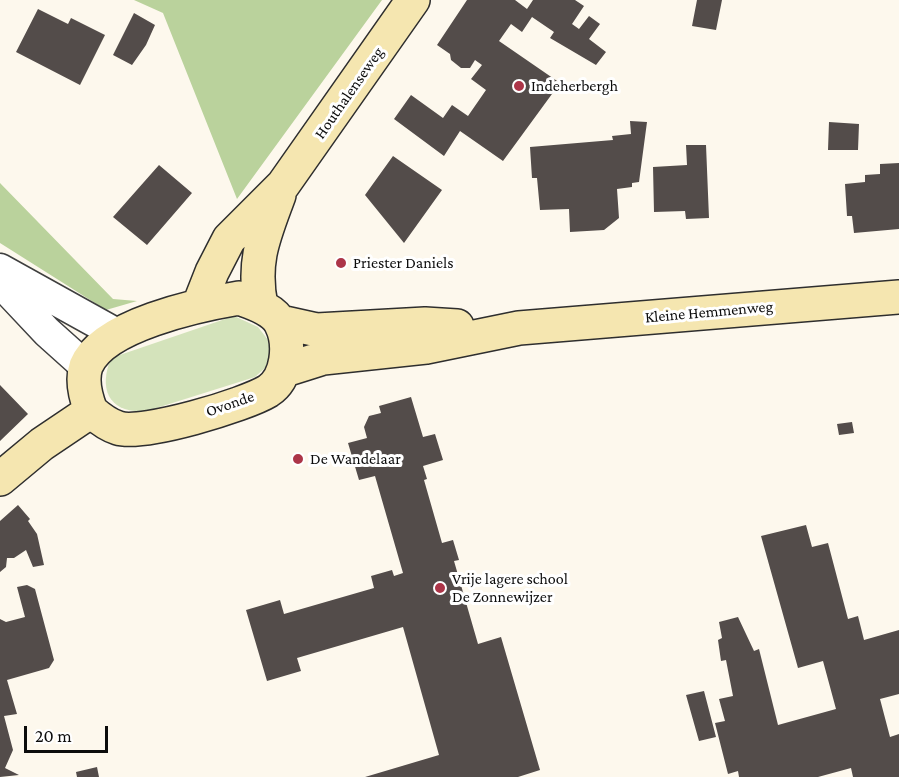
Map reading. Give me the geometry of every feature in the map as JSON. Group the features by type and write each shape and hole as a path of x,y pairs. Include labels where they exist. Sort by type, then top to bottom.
{"street":[{"name":"Houthalenseweg","path":"200,305 212,272 230,239 283,185 413,0"},
{"name":"Houthalenseweg","path":"271,314 256,280 258,258 283,185"},
{"path":"0,269 117,334"},
{"path":"0,282 47,332 86,367"},
{"name":"Kleine Hemmenweg","path":"285,370 323,358 426,347 519,328 899,297"},
{"path":"0,479 42,444 91,411 85,394 86,367 99,346 117,334 200,305 239,298 271,314 286,344 285,370"},
{"name":"Kleine Hemmenweg","path":"271,314 316,330 425,324 519,328"},
{"name":"Ovonde","path":"91,411 120,429 159,427 270,390 285,370"}],"green space":[{"path":"134,0 382,0 237,199 163,13"},
{"path":"0,183 113,299 137,301 106,310 0,243"},
{"path":"234,316 258,327 272,345 266,367 255,377 147,411 124,408 115,404 110,398 106,380 111,358"}],"building":[{"path":"467,0 515,0 527,9 533,0 575,0 584,6 572,24 579,29 589,16 600,24 589,39 606,52 596,65 550,38 554,32 532,17 522,32 511,24 499,41 560,83 503,161 460,131 444,156 394,119 411,95 443,118 452,105 468,116 486,90 471,79 482,65 475,60 470,68 461,68 451,60 450,54 437,45"},
{"path":"697,0 722,0 716,30 692,26"},
{"path":"38,9 68,24 71,18 105,35 80,85 16,52"},
{"path":"134,13 155,25 146,45 132,65 113,55"},
{"path":"630,121 647,122 639,182 632,183 632,187 617,189 619,218 604,230 570,232 569,209 540,210 537,178 532,178 530,147 613,140 612,136 631,134"},
{"path":"829,122 859,124 858,150 828,150"},
{"path":"686,145 706,145 709,218 686,219 685,211 654,212 653,167 687,165"},
{"path":"393,156 442,190 404,243 365,195"},
{"path":"899,163 899,229 854,233 852,216 847,216 845,184 865,182 865,175 880,174 880,164"},
{"path":"159,165 192,193 147,245 113,217"},
{"path":"0,385 28,414 0,441"},
{"path":"411,397 423,437 435,434 443,460 423,466 427,479 424,480 442,543 453,540 459,560 454,561 478,644 501,637 540,770 518,777 365,777 439,755 403,627 297,658 301,671 267,681 246,610 280,600 284,614 374,588 371,576 392,570 394,576 403,573 375,476 359,480 348,443 367,438 364,427 369,416 381,413 379,406"},
{"path":"852,422 854,433 839,435 837,424"},
{"path":"18,505 30,519 28,521 37,534 44,565 33,567 26,550 14,558 7,558 6,567 0,572 0,521"},
{"path":"806,525 812,547 828,543 848,619 858,616 864,640 899,630 899,694 880,699 890,737 899,734 899,777 853,777 851,768 818,777 739,777 738,771 728,774 715,723 725,721 719,699 733,696 726,660 721,661 718,640 722,638 719,622 738,617 754,651 759,649 778,725 836,709 823,661 798,668 761,536"},
{"path":"27,585 35,589 54,660 49,668 7,680 17,714 4,716 13,750 5,768 19,775 0,777 0,619 6,622 25,617 17,587"},
{"path":"704,691 716,737 699,741 686,695"},
{"path":"97,767 99,777 77,777 76,772"}],"place":[{"name":"Indeherbergh","path":"519,86"},
{"name":"Priester Daniels","path":"341,263"},
{"name":"De Wandelaar","path":"298,459"},
{"name":"Vrije lagere school De Zonnewijzer","path":"440,588"}]}
